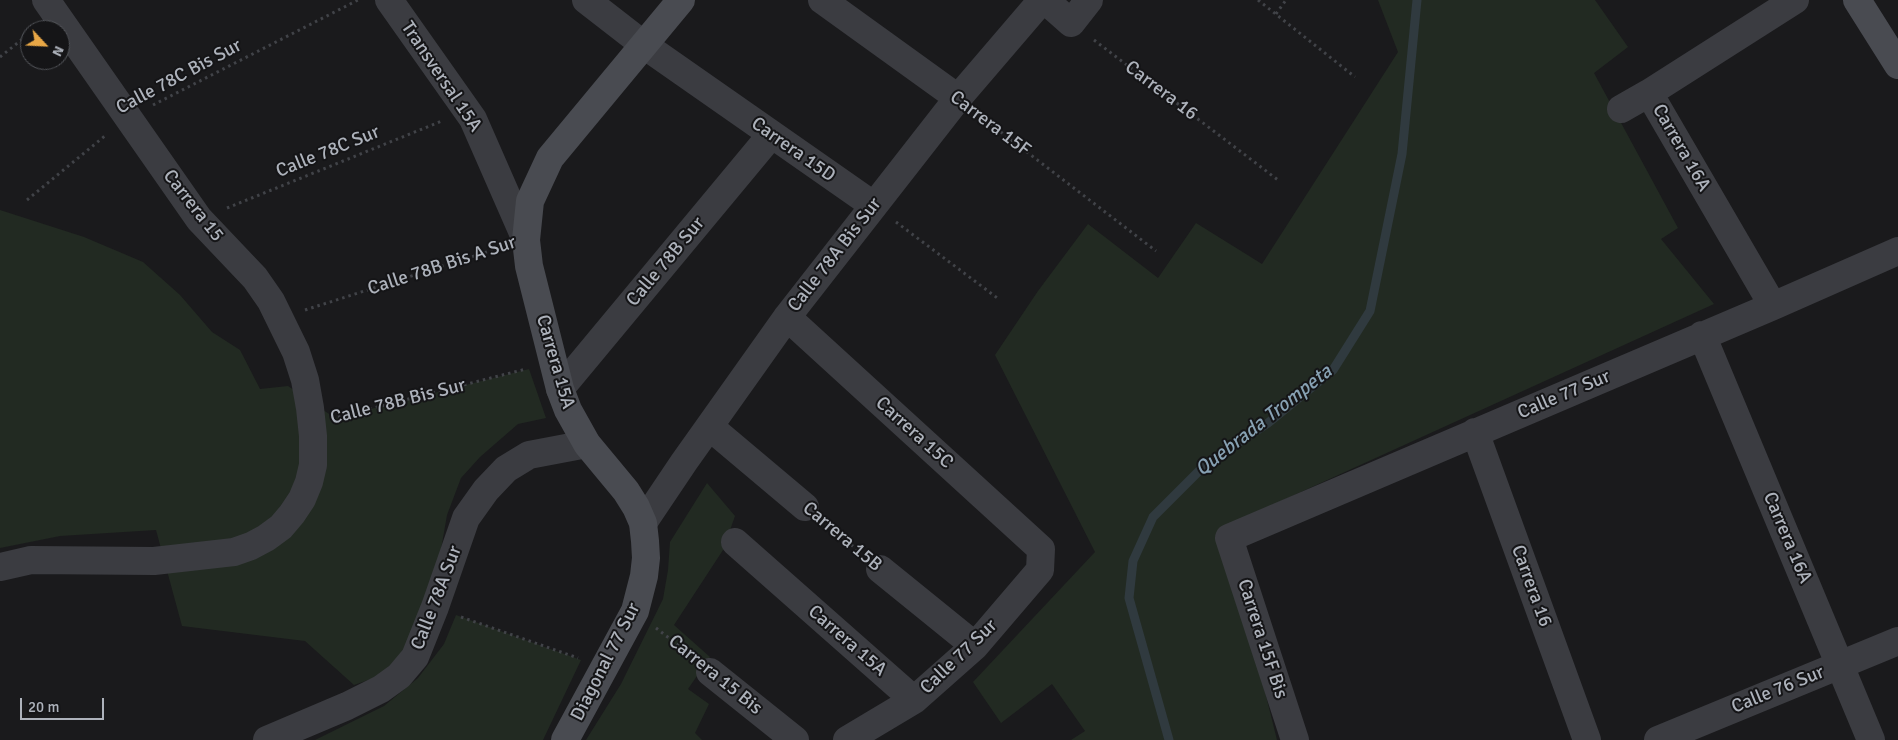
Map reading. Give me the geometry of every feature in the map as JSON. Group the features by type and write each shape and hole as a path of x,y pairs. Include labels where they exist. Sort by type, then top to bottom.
{"street":[{"name":"Carrera 15","path":"46,0 199,219 255,278 280,318 296,352 305,380 312,423"},
{"name":"Transversal 15A","path":"389,0 468,110 526,240"},
{"name":"Carrera 15D","path":"586,0 644,45 873,205"},
{"name":"Calle 78B Bis A Sur","path":"526,240 530,201 550,158 681,0"},
{"name":"Carrera 15F","path":"822,0 958,98"},
{"name":"Calle 78A Bis Sur","path":"643,523 787,317 958,98 1044,0"},
{"path":"1044,0 1071,23 1089,0"},
{"path":"1621,109 1649,94 1795,0"},
{"path":"1856,0 1898,65"},
{"name":"Carrera 16A","path":"1649,94 1773,306"},
{"name":"Calle 78B Sur","path":"560,389 771,135"},
{"name":"Carrera 15A","path":"526,240 529,266 560,389 568,410 587,444 626,491 643,523"},
{"name":"Calle 77 Sur","path":"1230,538 1898,251"},
{"name":"Carrera 15C","path":"787,317 1041,549"},
{"name":"Carrera 16A","path":"1702,335 1870,740"},
{"name":"Calle 78B Bis Sur","path":"0,567 38,560 113,562 194,558 234,552 251,546 281,527 302,499 309,482 312,465 312,423"},
{"name":"Carrera 15B","path":"710,427 805,507"},
{"name":"Carrera 16","path":"1475,432 1587,740"},
{"name":"Calle 78A Sur","path":"267,740 347,706 380,689 399,676 415,657 435,607 466,518 486,490 506,469 529,455 587,444"},
{"name":"Diagonal 77 Sur","path":"565,740 635,611 644,576 646,558 643,523"},
{"name":"Carrera 15F Bis","path":"1230,538 1294,740"},
{"name":"Carrera 15A","path":"735,542 914,700"},
{"name":"Calle 77 Sur","path":"847,740 914,700 975,646 1040,570 1041,549"},
{"name":"Carrera 15B","path":"880,569 975,646"},
{"name":"Calle 76 Sur","path":"1658,740 1898,641"},
{"name":"Carrera 15 Bis","path":"710,672 795,740"}],"path":[{"name":"Calle 78C Bis Sur","path":"27,200 128,118 358,0"},
{"path":"1258,0 1355,76"},
{"path":"1276,14 1286,0"},
{"name":"Carrera 16","path":"1071,23 1278,180"},
{"path":"0,57 20,41"},
{"name":"Carrera 15F","path":"958,98 1156,252"},
{"name":"Calle 78C Sur","path":"199,219 468,110"},
{"path":"873,205 1000,300"},
{"name":"Calle 78B Bis A Sur","path":"280,318 526,240"},
{"name":"Calle 78B Bis Sur","path":"312,423 554,363"},
{"name":"Carrera 15B","path":"805,507 880,569"},
{"path":"435,607 604,668"},
{"name":"Carrera 15 Bis","path":"635,611 710,672"}],"shaded area":[{"path":"1378,0 1595,0 1628,47 1594,73 1678,228 1661,239 1714,304 1224,527 1277,740 1071,740 1085,731 1052,684 1001,723 973,682 1095,552 995,355 1038,291 1088,224 1158,278 1196,223 1262,264 1398,52"},
{"path":"0,210 84,237 143,262 180,295 212,332 240,350 260,389 288,386 335,418 529,369 546,418 518,424 480,457 461,478 447,515 440,555 417,626 402,653 380,676 354,685 305,641 182,626 156,530 60,536 0,548"},
{"path":"707,483 735,516 723,550 674,625 710,657 688,689 709,704 695,733 702,740 586,740 621,684 663,599 670,542"},
{"path":"456,615 581,660 543,740 315,740 384,706 418,678 444,644"}],"waterway":[{"name":"Quebrada Trompeta","path":"1169,740 1129,598 1133,561 1153,517 1206,464 1268,423 1333,370 1370,311 1402,154 1417,0"}]}
